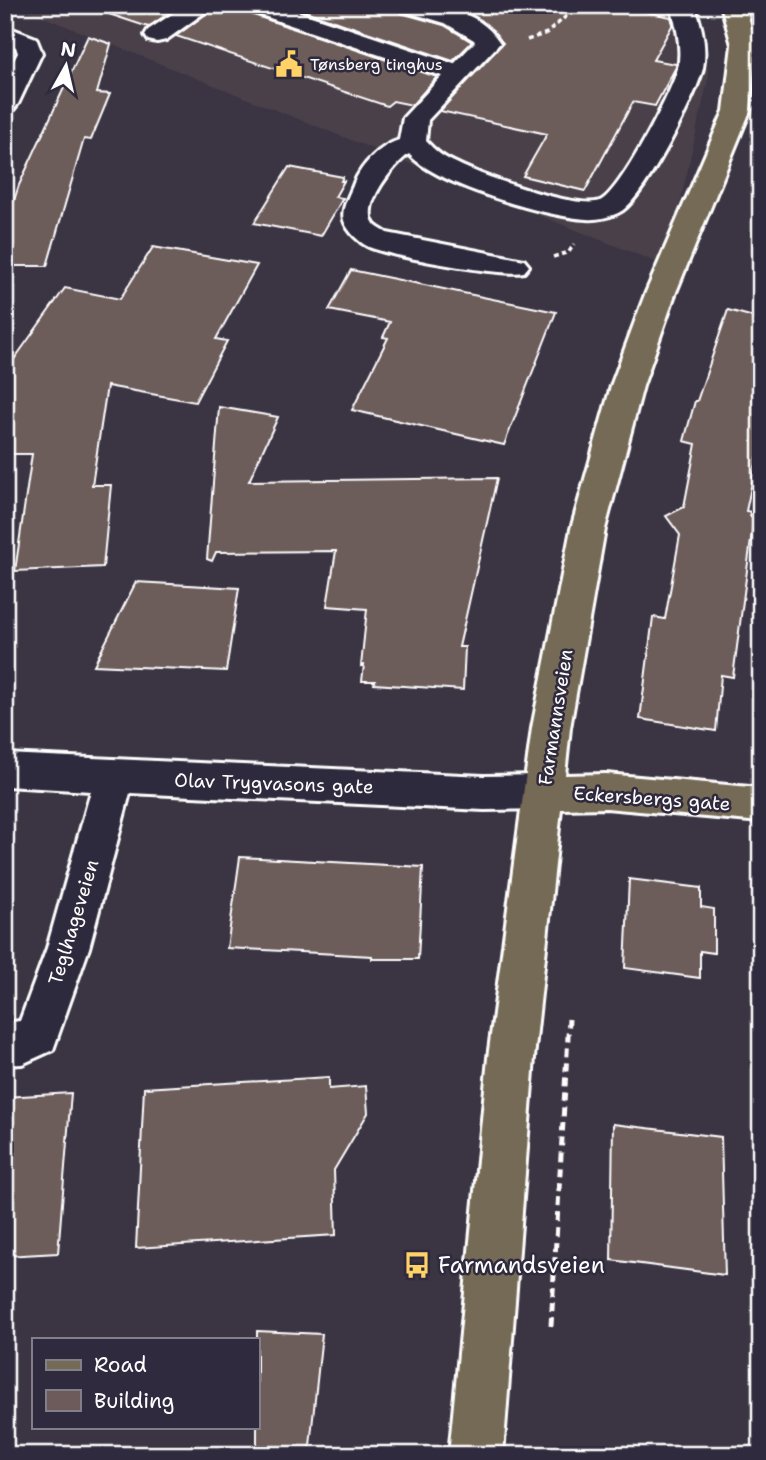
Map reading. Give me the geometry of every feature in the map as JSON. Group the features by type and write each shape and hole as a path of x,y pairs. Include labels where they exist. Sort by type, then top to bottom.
{"main road":[{"name":"Farmannsveien","path":"476,1455 511,1058 551,728 588,529 627,386 659,297 737,111 744,45 733,5"},
{"name":"Eckersbergs gate","path":"542,792 606,791 761,805"}],"street":[{"path":"157,35 203,5"},
{"path":"254,5 458,73"},
{"path":"409,5 480,30 488,43 416,118 411,130 414,144 440,167 490,187 587,211 614,204 629,186 678,98 690,70 691,53 688,18 682,5"},
{"path":"5,104 30,52 16,38"},
{"path":"414,144 391,154 370,178 357,212 358,222 364,230 377,240 453,257 514,266"},
{"name":"Olav Trygvasons gate","path":"5,770 485,793 542,792"},
{"name":"Teglhageveien","path":"5,1044 22,1043 37,1035 68,948 115,776"}],"path":[{"path":"488,43 521,42 547,33 579,5"},
{"path":"514,266 569,252 587,211"},
{"path":"551,1326 570,1012"}],"shaded area":[{"path":"13,5 693,5 709,75 666,266"}],"building":[{"path":"110,5 181,5 148,27 109,14"},
{"path":"218,5 240,5 245,12 437,77 412,105 393,101 387,106 176,36"},
{"path":"287,5 395,5 400,13 444,25 472,42 453,61"},
{"path":"443,5 610,5 671,17 673,24 653,60 676,64 676,67 655,106 633,102 585,191 523,176 547,134 440,111 503,43 481,20"},
{"path":"88,36 111,44 97,93 110,94 91,140 84,139 47,266 5,266 5,228 19,185"},
{"path":"289,167 343,177 341,181 344,181 335,197 343,198 321,236 254,223"},
{"path":"153,247 257,265 216,339 227,341 195,402 107,386 92,485 111,485 103,567 15,571 32,454 5,454 5,372 65,288 120,299"},
{"path":"351,270 556,312 504,445 352,410 388,338 383,337 390,322 329,310"},
{"path":"728,310 761,319 761,441 746,511 751,512 750,516 754,517 733,677 721,675 716,731 640,719 653,617 665,619 680,535 666,516 684,507 696,444 684,441 695,401"},
{"path":"219,407 278,417 249,481 497,478 459,647 465,647 463,690 362,681 367,609 327,606 336,551 216,552 212,561 207,559"},
{"path":"136,582 239,588 226,671 94,665"},
{"path":"240,857 423,867 418,959 372,959 372,956 227,948"},
{"path":"629,879 701,888 701,907 714,909 714,953 700,951 700,978 625,968"},
{"path":"329,1077 329,1089 366,1086 368,1113 334,1170 336,1235 136,1248 144,1088"},
{"path":"71,1093 58,1253 5,1256 5,1097"},
{"path":"613,1124 721,1137 725,1275 611,1260"},
{"path":"257,1331 322,1334 309,1455 257,1455"}],"place":[{"name":"Tønsberg tinghus","path":"289,64"},
{"name":"Farmandsveien","path":"417,1265"}]}
